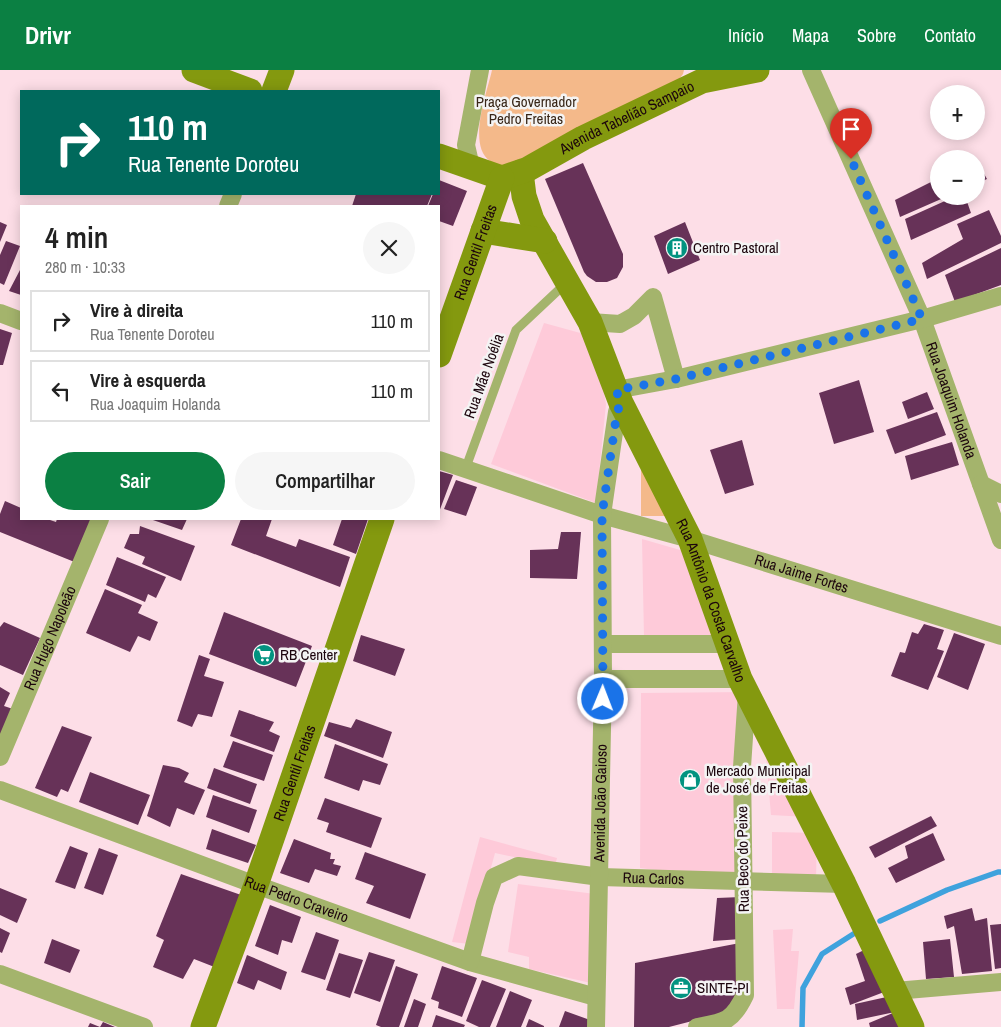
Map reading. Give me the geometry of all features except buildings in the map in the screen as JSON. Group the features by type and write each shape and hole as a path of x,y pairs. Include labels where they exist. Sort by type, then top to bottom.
{"main road":[{"path":"194,70 247,90"},
{"path":"274,90 282,70"},
{"name":"Avenida Tabelião Sampaio","path":"512,175 702,76 757,70"},
{"path":"440,156 471,167 512,175"},
{"name":"Rua Gentil Freitas","path":"440,352 483,231 512,175"},
{"name":"Rua Antônio da Costa Carvalho","path":"512,175 524,196 532,220 590,322 619,396 690,539 726,644 743,686 844,884 912,1027"},
{"path":"483,231 544,241"},
{"name":"Rua Gentil Freitas","path":"203,1027 256,885 382,520"}],"street":[{"path":"471,167 466,145 480,70"},
{"name":"Rua Joaquim Holanda","path":"812,70 922,319 1001,540"},
{"path":"619,396 676,379 922,319 1001,296"},
{"path":"590,322 620,324 634,316 653,298 676,379"},
{"path":"0,313 20,320"},
{"name":"Avenida João Gaioso","path":"596,1027 604,644 602,515 619,396"},
{"name":"Rua Jaime Fortes","path":"440,460 602,515 690,539 1001,636"},
{"path":"980,484 1001,494"},
{"name":"Rua Hugo Napoleão","path":"0,757 100,520"},
{"path":"604,644 726,644"},
{"path":"603,679 743,686"},
{"name":"Rua Beco do Peixe","path":"697,1027 722,1023 736,1013 745,995 742,767 743,686"},
{"name":"Rua Pedro Craveiro","path":"0,790 470,962 596,996"},
{"name":"Rua Carlos","path":"470,962 485,902 494,877 518,866 600,877 844,884"},
{"path":"0,974 144,1027"},
{"path":"895,991 1001,982"}],"lane":[{"name":"Rua Mãe Noélia","path":"465,470 516,330 567,282"}],"shaded area":[{"path":"544,323 584,334 598,362 606,404 596,503 491,464"},
{"path":"642,539 687,552 715,638 644,637"},
{"path":"747,692 743,881 640,868 641,693"},
{"path":"765,745 807,817 771,815"},
{"path":"772,832 817,833 816,880 772,879"},
{"path":"480,837 557,858 555,866 495,853 470,944 452,942"},
{"path":"518,884 595,894 591,983 529,969 529,957 508,952"},
{"path":"793,929 791,951 799,951 794,1009 777,1009 773,930"}],"green space":[{"name":"Praça Governador Pedro Freitas","path":"492,70 684,70 673,88 505,166 490,161 483,153 480,143 479,131 483,105"},
{"path":"641,460 670,516 641,516"}],"waterway":[{"path":"880,921 947,890 1001,872"},
{"path":"802,1027 803,988 822,954 858,931"}],"place":[{"name":"Centro Pastoral","path":"677,248"},
{"name":"RB Center","path":"264,655"},
{"name":"Mercado Municipal de José de Freitas","path":"690,780"},
{"name":"SINTE-PI","path":"681,988"}],"route":[{"path":"603,699 602,515 617,412 621,403 616,390 676,379 922,319 851,159"}]}
